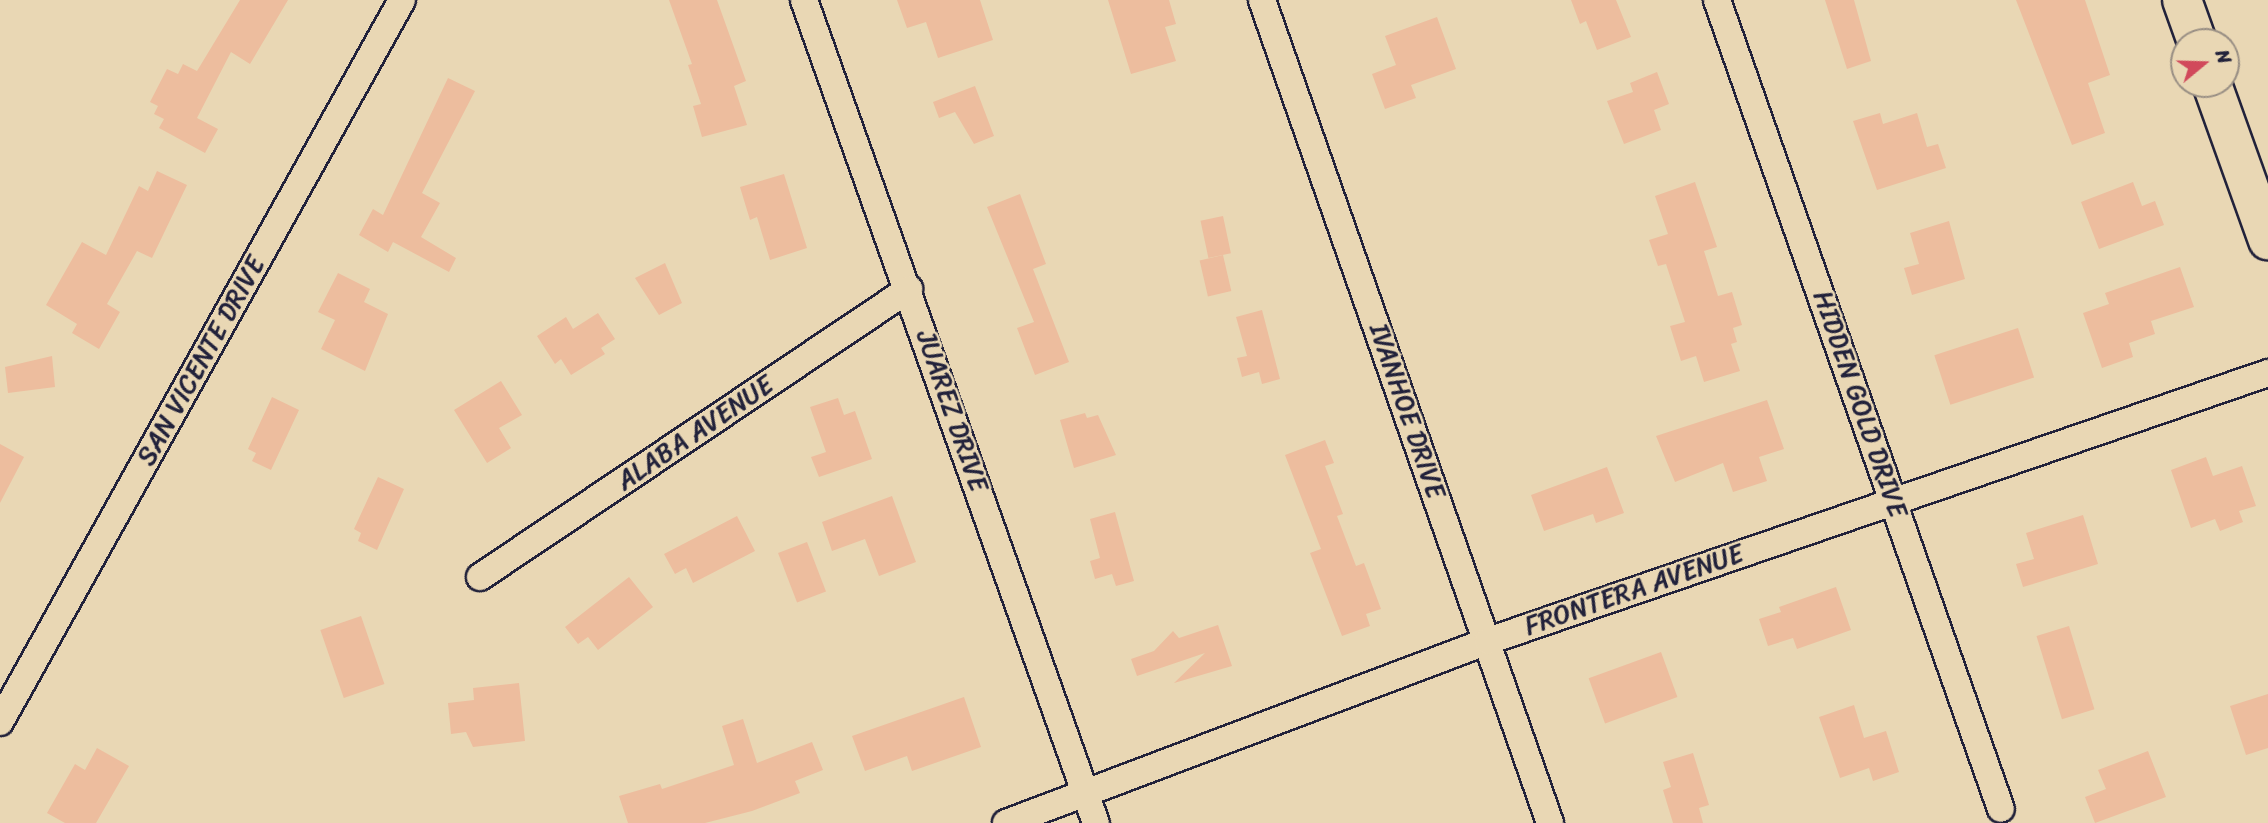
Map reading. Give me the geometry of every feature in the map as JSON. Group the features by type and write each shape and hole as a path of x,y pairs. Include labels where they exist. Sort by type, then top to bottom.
{"main road":[{"path":"2182,0 2192,28"},
{"path":"2217,98 2268,240"}],"street":[{"name":"SAN VICENTE DRIVE","path":"0,722 402,0"},
{"name":"JUAREZ DRIVE","path":"804,0 909,289 1096,823"},
{"name":"IVANHOE DRIVE","path":"1262,0 1550,823"},
{"name":"HIDDEN GOLD DRIVE","path":"1717,0 2001,809"},
{"name":"ALABA AVENUE","path":"480,577 909,289"},
{"name":"FRONTERA AVENUE","path":"1006,823 1488,641 1894,499 2268,373"}],"building":[{"path":"240,0 288,0 250,64 231,52 197,118 218,129 205,153 159,128 164,119 154,114 158,106 150,102 167,69 178,74 183,64 197,71"},
{"path":"669,0 717,0 746,81 734,86 747,125 702,137 693,106 701,104 688,65 692,64"},
{"path":"897,0 980,0 993,40 938,58 926,22 907,28"},
{"path":"1108,0 1169,0 1176,24 1165,27 1176,61 1131,74"},
{"path":"1571,0 1616,0 1631,37 1597,50 1586,21 1580,24"},
{"path":"1825,0 1854,0 1871,61 1847,69"},
{"path":"2016,0 2085,0 2110,75 2088,83 2105,133 2072,145"},
{"path":"1437,17 1456,69 1411,85 1416,98 1385,109 1372,74 1396,65 1385,36"},
{"path":"1657,72 1669,104 1654,110 1661,130 1624,144 1607,101 1633,92 1630,83"},
{"path":"448,78 475,91 422,193 440,203 421,237 456,258 449,272 393,242 388,252 359,235 373,209 383,215"},
{"path":"975,86 994,136 974,144 955,112 939,118 933,102"},
{"path":"1880,113 1883,124 1917,113 1927,147 1938,144 1946,168 1877,190 1853,121"},
{"path":"157,171 187,185 152,258 137,251 107,304 120,312 99,349 72,333 77,324 46,305 82,242 106,255 139,186 148,191"},
{"path":"784,174 807,248 770,260 757,217 750,220 740,187"},
{"path":"1695,182 1717,247 1704,251 1718,296 1732,292 1742,325 1733,328 1737,342 1731,344 1740,371 1704,382 1696,356 1681,361 1670,326 1685,322 1666,264 1658,266 1649,240 1668,234 1655,196"},
{"path":"2133,182 2142,206 2155,201 2164,225 2099,249 2081,202"},
{"path":"1020,194 1046,264 1033,269 1069,362 1035,375 1017,328 1034,322 987,207"},
{"path":"1223,216 1231,253 1208,258 1201,221"},
{"path":"1949,221 1965,279 1912,295 1904,268 1919,264 1910,233"},
{"path":"1223,255 1231,291 1208,296 1200,260"},
{"path":"665,263 682,303 659,315 635,278"},
{"path":"2180,267 2194,307 2151,321 2155,334 2129,343 2133,357 2102,368 2083,313 2109,304 2105,293"},
{"path":"338,273 370,289 364,302 388,314 365,371 321,349 335,320 318,312"},
{"path":"1262,310 1280,379 1262,384 1259,372 1242,377 1237,358 1247,356 1236,317"},
{"path":"598,313 615,339 601,348 605,354 571,375 561,359 555,364 537,336 566,317 573,329"},
{"path":"2018,328 2034,377 1950,405 1934,355"},
{"path":"52,356 55,387 8,393 5,367"},
{"path":"501,381 522,415 499,428 511,448 487,463 454,410"},
{"path":"272,397 299,410 271,470 252,461 256,453 248,449"},
{"path":"838,398 844,415 855,411 872,459 819,477 811,457 826,452 810,407"},
{"path":"1767,400 1784,449 1759,457 1767,481 1733,492 1723,463 1675,482 1656,436"},
{"path":"1085,413 1087,418 1098,415 1116,455 1074,468 1060,420"},
{"path":"1325,440 1334,463 1325,466 1343,514 1337,516 1356,566 1364,563 1381,609 1366,614 1370,626 1342,636 1310,553 1321,549 1285,455"},
{"path":"0,444 24,457 0,503"},
{"path":"2206,457 2213,476 2242,466 2256,506 2239,511 2243,522 2220,531 2215,519 2191,528 2171,470"},
{"path":"1607,467 1624,513 1596,523 1593,514 1544,531 1531,495"},
{"path":"378,477 404,489 377,550 358,541 361,533 354,529"},
{"path":"892,496 916,562 879,576 865,539 832,551 822,522"},
{"path":"1115,512 1134,581 1116,586 1112,574 1095,579 1090,561 1100,558 1090,519"},
{"path":"2083,515 2098,564 2023,587 2016,564 2034,559 2026,533"},
{"path":"737,516 755,551 693,583 686,568 675,574 664,554"},
{"path":"807,542 826,591 797,603 778,553"},
{"path":"629,577 653,607 598,650 588,637 578,644 565,627"},
{"path":"1836,587 1851,630 1797,649 1793,638 1768,646 1759,619 1781,612 1779,607"},
{"path":"361,616 384,684 344,698 320,630"},
{"path":"1218,625 1232,666 1174,683 1205,653 1137,676 1131,659 1154,651 1173,631 1179,638"},
{"path":"2069,626 2094,709 2062,719 2036,636"},
{"path":"1661,652 1677,697 1605,723 1589,678"},
{"path":"519,683 525,741 473,747 466,732 451,734 448,703 474,700 473,688"},
{"path":"2268,694 2268,748 2246,755 2230,706"},
{"path":"964,697 981,747 912,771 907,756 865,771 852,736"},
{"path":"1854,705 1864,738 1886,731 1899,772 1873,781 1869,768 1840,778 1819,717"},
{"path":"743,719 757,763 812,742 823,770 795,781 800,793 752,811 705,823 628,823 619,796 660,784 662,789 734,765 722,726"},
{"path":"97,748 129,766 96,823 65,823 47,813 75,764 85,770"},
{"path":"2148,751 2166,797 2095,823 2085,797 2106,789 2098,770"},
{"path":"1693,753 1709,805 1699,808 1703,823 1673,823 1663,790 1671,787 1663,762"}]}
